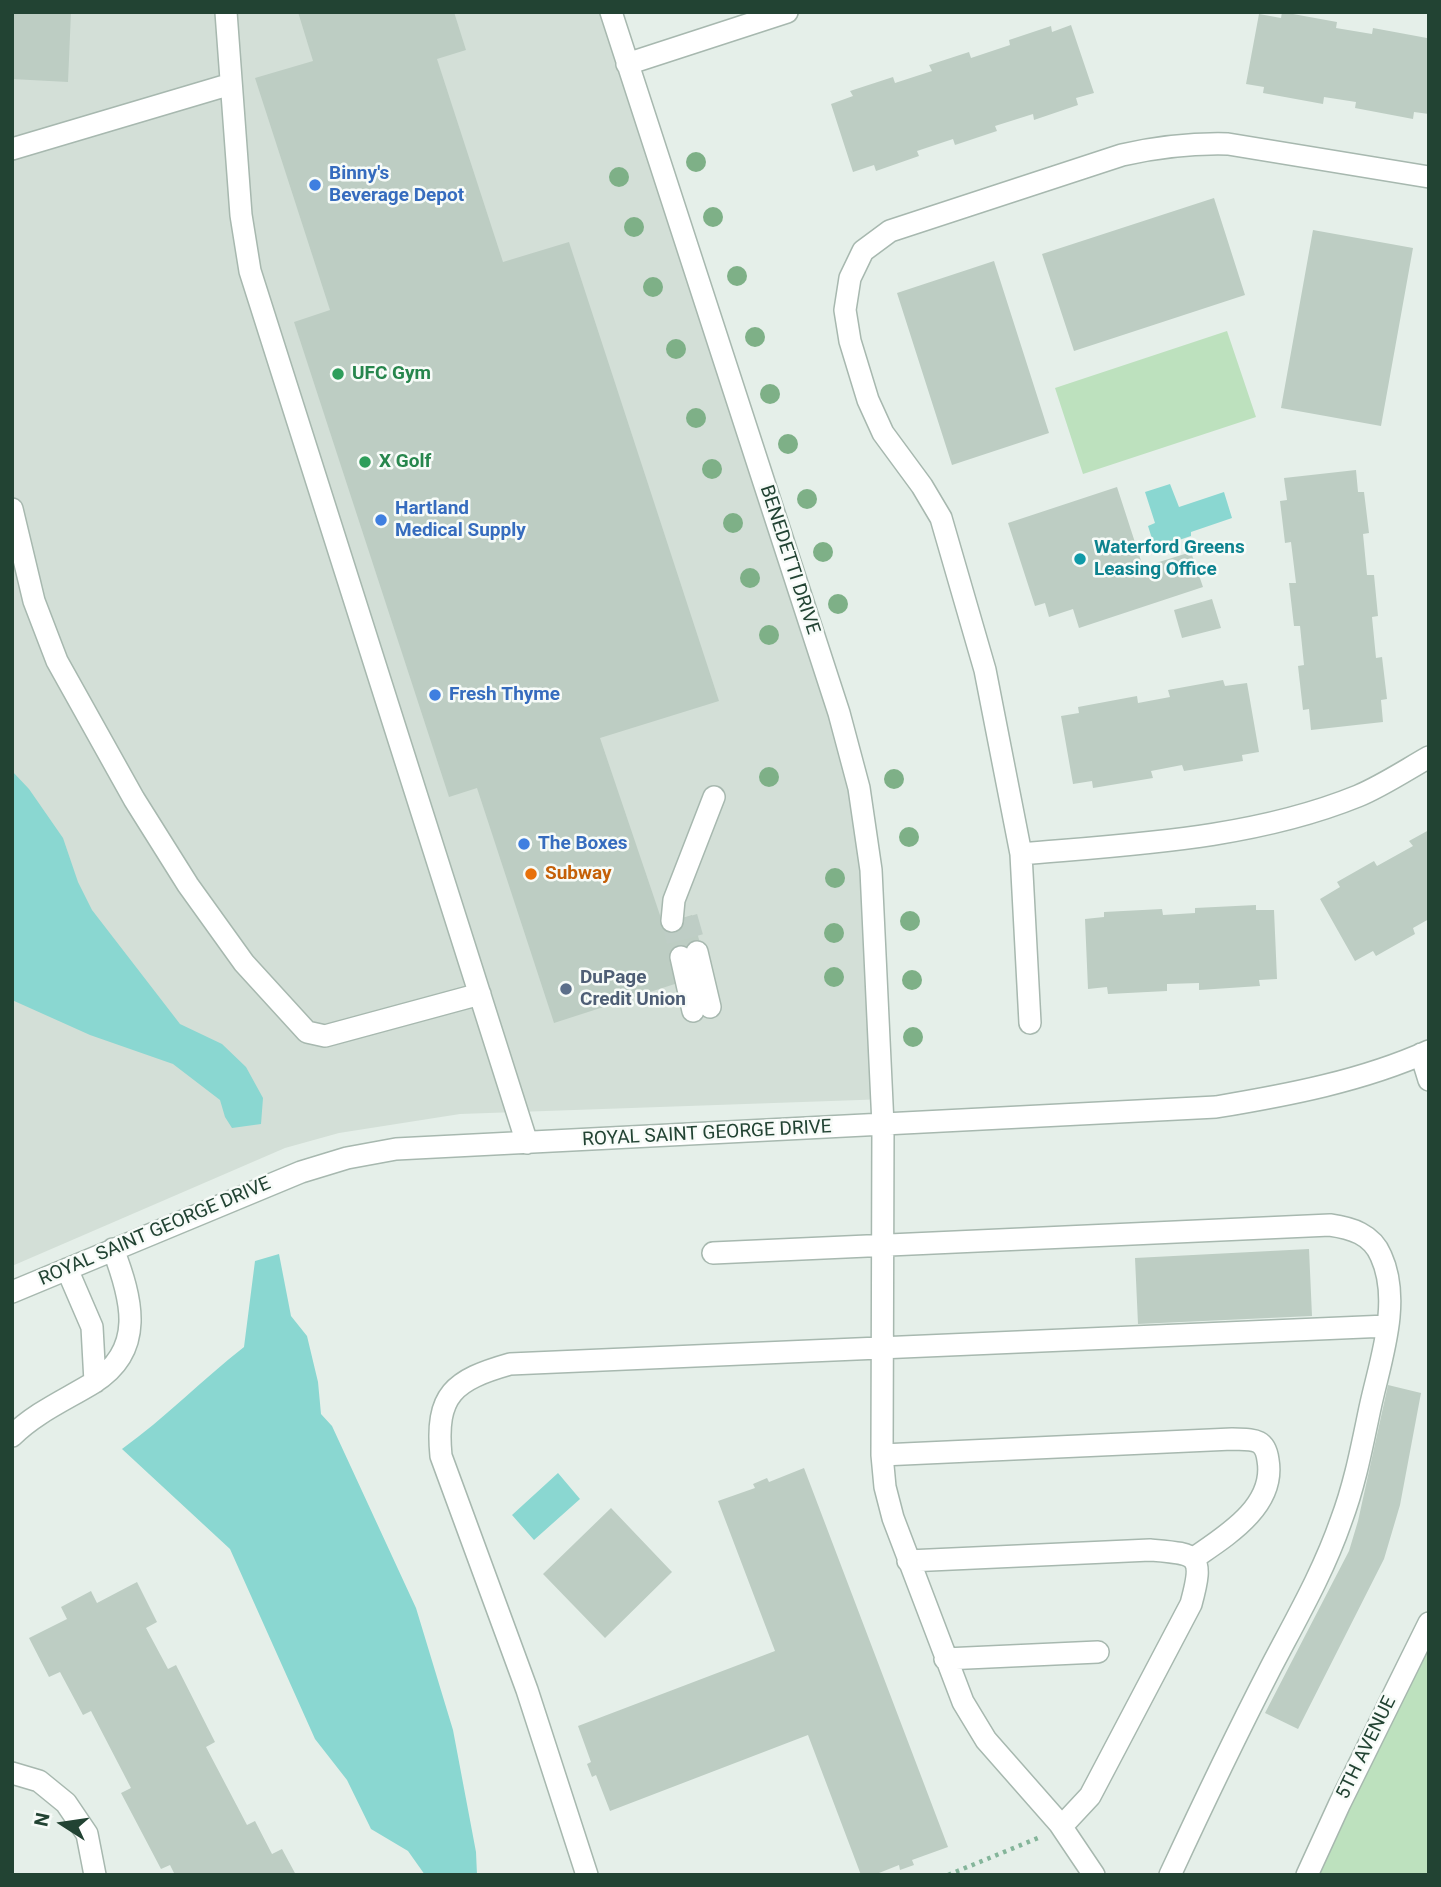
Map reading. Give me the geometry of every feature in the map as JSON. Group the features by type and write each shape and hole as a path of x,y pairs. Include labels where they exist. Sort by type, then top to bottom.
{"street":[{"path":"226,12 240,215 250,271 527,1143"},
{"name":"BENEDETTI DRIVE","path":"611,12 839,713 859,788 871,870 883,1125 882,1455 885,1486 893,1518 963,1702 986,1740 1061,1824 1094,1875"},
{"path":"627,64 787,12"},
{"path":"12,149 231,84"},
{"path":"1030,1023 1021,854 985,670 940,518 922,486 883,433 868,400 850,341 845,310 850,278 863,251 890,231 1122,155 1159,147 1194,143 1228,144 1429,177"},
{"path":"12,509 34,601 46,636 88,720 188,885 244,963 307,1032 325,1035 480,995"},
{"path":"1021,854 1219,833 1296,817 1360,795 1429,757"},
{"path":"680,919 681,885 714,797"},
{"path":"689,954 701,1009"},
{"path":"1425,1052 1429,1080"},
{"name":"ROYAL SAINT GEORGE DRIVE","path":"12,1292 301,1172 347,1158 396,1149 1216,1107 1289,1095 1368,1073 1425,1052"},
{"path":"713,1253 1330,1225 1352,1228 1368,1239 1381,1255 1389,1300 1387,1326 1354,1483 1325,1563 1242,1723 1170,1875"},
{"path":"12,1436 30,1420 95,1382 116,1364 130,1336 131,1311 113,1249"},
{"path":"67,1269 92,1327 95,1382"},
{"path":"587,1875 527,1690 441,1455 439,1434 442,1411 451,1393 466,1379 510,1364 1387,1326"},
{"path":"882,1455 1232,1439 1261,1443 1266,1449 1269,1465 1268,1480 1262,1497 1242,1523 1195,1558"},
{"path":"908,1561 1150,1550 1186,1553 1195,1558 1198,1580 1191,1604 1090,1796 1061,1824"},
{"name":"5TH AVENUE","path":"1307,1875 1429,1623"},
{"path":"945,1659 1098,1652"},
{"path":"12,1773 39,1781 66,1802 87,1834 95,1875"}],"path":[{"path":"948,1875 1039,1838 1061,1824"}],"shaded area":[{"path":"12,12 613,12 869,800 888,1099 460,1114 339,1133 285,1148 12,1266"}],"green space":[{"path":"1227,331 1256,417 1083,474 1055,388"},
{"path":"1429,1627 1429,1875 1308,1875"}],"water":[{"path":"1170,484 1179,507 1224,492 1232,518 1155,548 1148,526 1155,523 1145,492"},
{"path":"12,771 29,789 63,838 78,882 92,910 180,1024 222,1044 246,1067 263,1098 261,1124 232,1128 225,1117 220,1100 173,1064 90,1035 12,1000"},
{"path":"279,1254 291,1316 307,1336 318,1382 321,1414 332,1426 416,1608 453,1730 476,1852 477,1875 425,1875 408,1851 371,1829 347,1780 315,1739 230,1549 122,1449 244,1347 255,1261"},
{"path":"558,1473 580,1499 534,1540 512,1515"}],"building":[{"path":"12,12 71,12 68,82 12,79"},
{"path":"298,12 454,12 466,50 437,59 503,262 569,242 719,701 600,738 663,924 692,915 702,950 681,982 554,1023 477,788 449,797 294,322 330,310 255,78 313,61"},
{"path":"1282,12 1337,22 1336,28 1372,34 1373,28 1427,38 1429,114 1414,112 1413,119 1355,108 1356,102 1324,97 1323,104 1263,93 1264,87 1246,84 1259,14 1281,18"},
{"path":"1071,25 1094,93 1076,98 1078,105 1034,120 1033,114 995,126 997,131 955,145 953,139 917,151 919,156 876,171 874,165 853,172 831,104 853,96 850,91 893,77 895,83 932,71 929,65 969,52 971,58 1010,45 1009,40 1051,26 1052,32"},
{"path":"1214,198 1245,295 1074,351 1042,254"},
{"path":"1313,230 1413,248 1381,426 1281,408"},
{"path":"994,261 1049,433 952,465 897,293"},
{"path":"1356,470 1358,492 1364,492 1369,533 1363,534 1367,575 1374,575 1378,616 1372,617 1376,658 1382,657 1387,699 1381,700 1383,722 1311,730 1309,709 1303,710 1298,666 1304,665 1300,626 1294,626 1289,583 1296,583 1291,542 1285,543 1280,501 1287,500 1284,478"},
{"name":"Waterford Greens Leasing Office","path":"1117,487 1143,567 1191,552 1203,587 1079,628 1073,609 1049,617 1045,603 1035,606 1008,523"},
{"path":"1212,599 1221,628 1182,638 1174,610"},
{"path":"1223,680 1225,686 1247,683 1259,752 1242,755 1243,761 1184,771 1182,765 1151,771 1153,778 1093,788 1092,781 1073,784 1061,716 1079,713 1078,707 1137,696 1138,703 1170,697 1168,690"},
{"path":"1429,830 1429,919 1413,928 1415,934 1376,956 1373,951 1355,961 1320,899 1340,887 1337,882 1374,861 1377,866 1413,846 1409,841"},
{"path":"1256,905 1256,910 1274,910 1277,979 1259,980 1260,986 1199,990 1199,983 1167,984 1167,991 1108,994 1107,987 1088,989 1085,919 1104,917 1104,912 1162,909 1163,915 1195,913 1195,908"},
{"path":"1309,1249 1312,1316 1138,1324 1135,1258"},
{"path":"1388,1385 1421,1393 1400,1505 1384,1559 1298,1729 1265,1713 1349,1551"},
{"path":"804,1468 948,1847 912,1860 914,1865 900,1870 899,1865 874,1875 861,1875 808,1735 610,1811 596,1775 592,1777 587,1764 591,1762 578,1726 775,1651 718,1501 755,1488 753,1484 767,1478 769,1482"},
{"path":"611,1508 672,1572 605,1638 543,1574"},
{"path":"137,1582 157,1622 146,1628 168,1669 176,1665 215,1742 206,1747 247,1825 255,1821 272,1854 282,1849 296,1875 175,1875 170,1865 161,1869 121,1793 131,1788 91,1711 83,1715 60,1672 49,1677 29,1638 67,1619 61,1607 91,1591 97,1603"}],"tunnel":[{"path":"687,917 697,952"},
{"path":"672,921 681,957"}],"place":[{"name":"Binny's Beverage Depot","path":"315,185"},
{"name":"UFC Gym","path":"338,374"},
{"name":"X Golf","path":"365,462"},
{"name":"Hartland Medical Supply","path":"381,520"},
{"name":"Waterford Greens Leasing Office","path":"1080,559"},
{"name":"Fresh Thyme","path":"435,695"},
{"name":"The Boxes","path":"524,844"},
{"name":"Subway","path":"531,874"},
{"name":"DuPage Credit Union","path":"566,989"}]}
